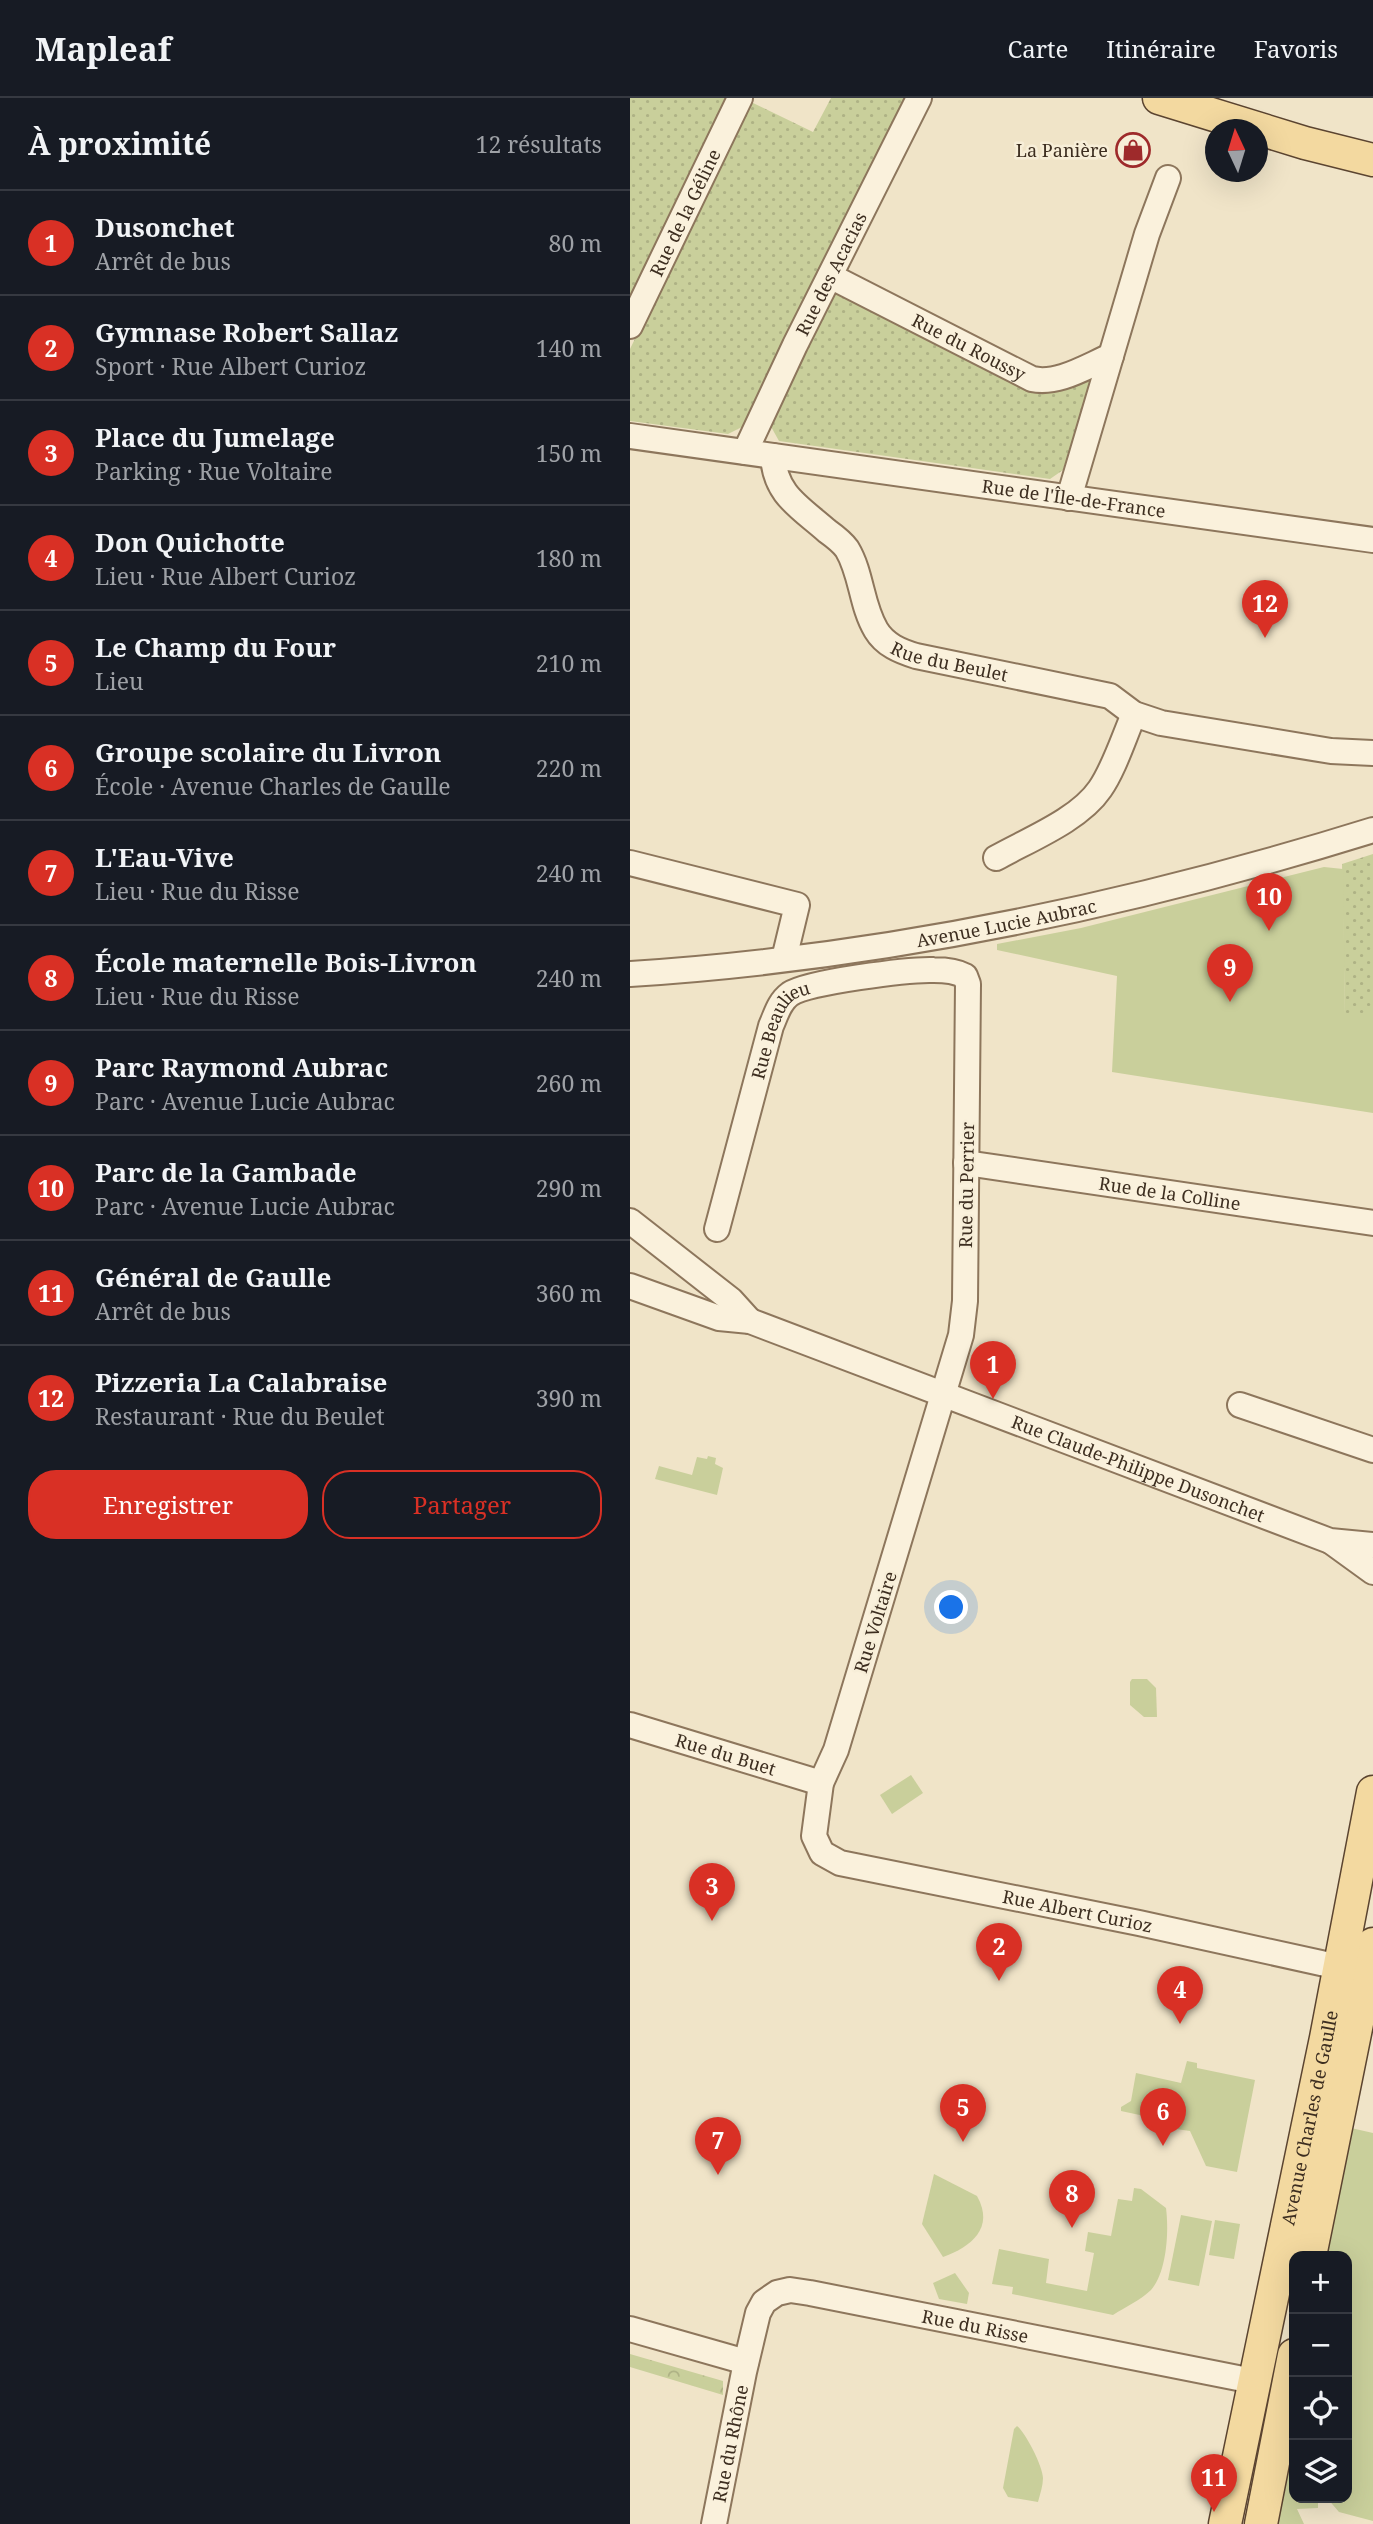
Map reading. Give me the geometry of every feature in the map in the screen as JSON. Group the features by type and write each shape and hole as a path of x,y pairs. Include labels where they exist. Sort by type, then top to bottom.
{"main road":[{"path":"1159,98 1293,140 1372,160"},
{"name":"Avenue Charles de Gaulle","path":"1225,2524 1326,2038 1338,1964 1373,1792"},
{"name":"Avenue Charles de Gaulle","path":"1311,2251 1373,1944"},
{"path":"1338,1964 1366,1978"},
{"path":"1254,2381 1261,2400 1289,2379"},
{"path":"1261,2524 1289,2383"}],"street":[{"name":"Rue de la Géline","path":"630,326 740,98"},
{"name":"Rue des Acacias","path":"744,452 794,345 919,98"},
{"path":"1069,498 1147,234 1168,178"},
{"name":"Rue du Roussy","path":"830,276 1032,379 1056,379 1111,356"},
{"path":"630,436 773,456"},
{"name":"Rue de l'Île-de-France","path":"773,456 1373,540"},
{"name":"Rue du Beulet","path":"773,456 776,478 789,499 845,546 855,565 876,630 898,650 1110,696 1134,714 1161,723 1331,751 1373,753"},
{"path":"996,858 1062,821 1090,801 1101,788 1134,714"},
{"name":"Avenue Lucie Aubrac","path":"630,974 784,959 928,938 1097,905 1217,876 1373,830"},
{"path":"630,863 797,905 784,959"},
{"name":"Rue Beaulieu","path":"717,1229 771,1026 780,1005 788,996 808,986 921,970 943,970 963,975"},
{"name":"Rue du Perrier","path":"943,1395 957,1350 964,1312 968,984 963,975"},
{"name":"Rue de la Colline","path":"966,1163 1373,1223"},
{"name":"Rue Claude-Philippe Dusonchet","path":"630,1221 731,1300 750,1321"},
{"name":"Rue Claude-Philippe Dusonchet","path":"630,1286 719,1318 750,1321 1330,1541 1373,1572"},
{"name":"Rue Voltaire","path":"818,1849 814,1830 821,1783 836,1749 943,1395"},
{"path":"1240,1405 1373,1450"},
{"name":"Rue Claude-Philippe Dusonchet","path":"1330,1541 1373,1545"},
{"name":"Rue du Buet","path":"630,1725 821,1783"},
{"name":"Rue Albert Curioz","path":"818,1849 825,1856 840,1863 1330,1965 1338,1964"},
{"name":"Rue du Risse","path":"746,2362 761,2307 770,2297 790,2290 1254,2381"},
{"path":"630,2329 746,2362"},
{"name":"Rue du Rhône","path":"714,2524 746,2362"}],"green space":[{"path":"630,98 728,98 630,299"},
{"path":"831,98 909,98 742,427 728,434 630,421 630,349 751,102 813,132"},
{"path":"835,292 1042,394 1086,377 1092,379 1063,470 1050,479 779,441 769,423"},
{"path":"1373,854 1373,1016 1345,1017 1342,864"},
{"path":"1324,867 1343,869 1345,1016 1373,1016 1373,1113 1112,1072 1117,976 997,950 997,944 1081,928"},
{"path":"708,1456 716,1458 715,1464 723,1468 717,1495 655,1479 659,1466 692,1475 697,1457 707,1459"},
{"path":"1132,1679 1147,1679 1156,1688 1157,1717 1144,1717 1130,1705"},
{"path":"911,1775 923,1793 892,1814 880,1795"},
{"path":"1187,2061 1197,2063 1197,2068 1255,2080 1237,2172 1206,2166 1190,2131 1148,2125 1149,2117 1121,2111 1121,2107 1131,2101 1136,2073 1181,2083"},
{"path":"1351,2128 1373,2133 1373,2521 1339,2512 1331,2503 1352,2503 1352,2251 1326,2251"},
{"path":"934,2174 977,2196 982,2207 982,2227 977,2235 963,2248 943,2257 922,2224"},
{"path":"1134,2188 1141,2189 1166,2208 1167,2217 1166,2251 1161,2273 1151,2290 1143,2297 1113,2315 1012,2294 1013,2287 992,2284 999,2249 1049,2259 1046,2283 1087,2291 1094,2253 1085,2251 1088,2232 1111,2236 1118,2199 1132,2201"},
{"path":"1181,2215 1212,2221 1199,2286 1168,2280"},
{"path":"1215,2220 1240,2224 1234,2259 1209,2255"},
{"path":"955,2273 969,2293 967,2304 939,2299 933,2283"},
{"path":"630,2354 723,2381 723,2395 630,2367"},
{"path":"1017,2426 1029,2443 1042,2473 1038,2502 1008,2497 1003,2488 1014,2429"},
{"path":"1289,2437 1289,2503 1318,2503 1318,2508 1297,2509 1304,2524 1274,2524"}],"place":[{"name":"La Panière","path":"1133,150"},
{"name":"Pizzeria La Calabraise","path":"1265,638"},
{"name":"Parc de la Gambade","path":"1269,931"},
{"name":"Parc Raymond Aubrac","path":"1230,1002"},
{"name":"Dusonchet","path":"993,1399"},
{"name":"Place du Jumelage","path":"712,1921"},
{"name":"Gymnase Robert Sallaz","path":"999,1981"},
{"name":"Don Quichotte","path":"1180,2024"},
{"name":"Le Champ du Four","path":"963,2142"},
{"name":"Groupe scolaire du Livron","path":"1163,2146"},
{"name":"L'Eau-Vive","path":"718,2175"},
{"name":"École maternelle Bois-Livron","path":"1072,2228"},
{"name":"Général de Gaulle","path":"1214,2512"}]}
